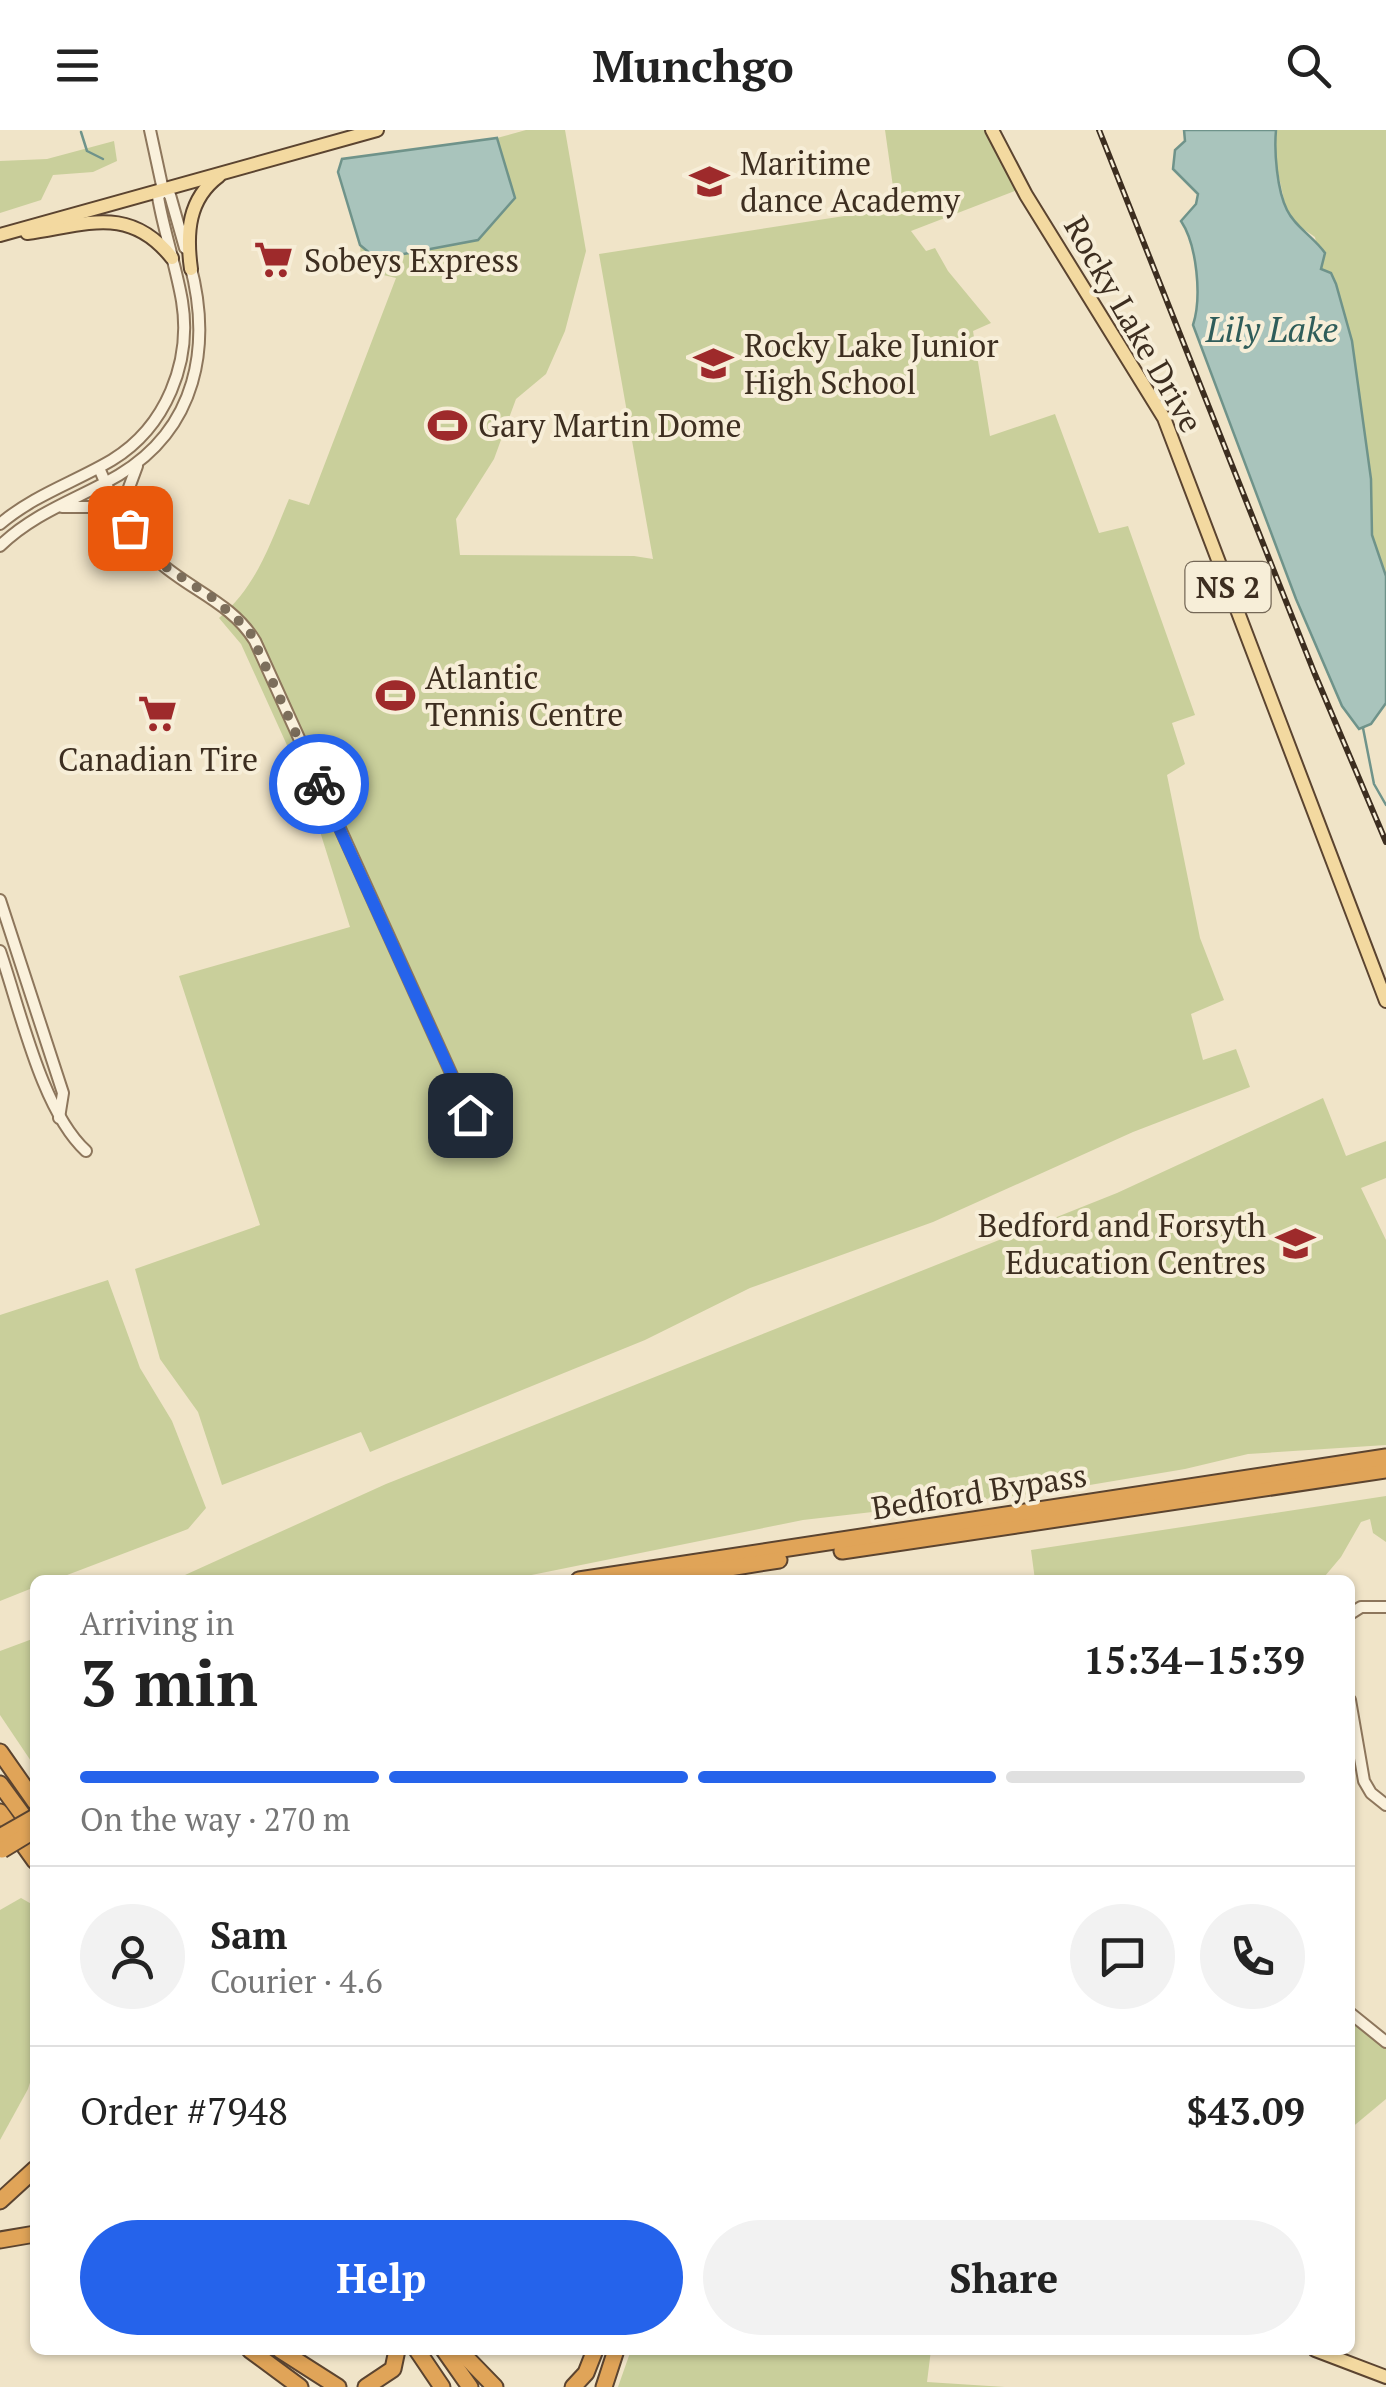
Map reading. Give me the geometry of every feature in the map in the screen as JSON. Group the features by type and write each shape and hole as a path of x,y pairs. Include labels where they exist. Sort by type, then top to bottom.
{"highway":[{"name":"Bedford Bypass","path":"613,1575 1386,1458"},
{"name":"Bedford Bypass","path":"688,1575 1386,1470"},
{"path":"0,1752 30,1795"},
{"path":"0,1784 30,1824"},
{"path":"0,1812 30,1854"},
{"path":"1,1846 30,1821"},
{"path":"1,1846 30,1833"},
{"path":"0,2200 30,2173"},
{"path":"0,2232 30,2233"},
{"path":"0,2240 30,2234"},
{"path":"257,2355 300,2387"},
{"path":"288,2355 338,2387"},
{"path":"366,2387 393,2369 395,2355"},
{"path":"420,2355 442,2387"},
{"path":"448,2355 470,2387"},
{"path":"465,2355 495,2387"},
{"path":"573,2387 586,2373 593,2355"},
{"path":"604,2387 614,2355"}],"main road":[{"path":"0,236 377,130"},
{"name":"Rocky Lake Drive","path":"992,130 1026,195 1164,418 1386,1001"},
{"path":"191,269 188,245 192,214 203,190 224,173"},
{"path":"0,236 121,222 151,235 172,258"},
{"path":"1327,2355 1386,2377"}],"street":[{"path":"0,524 41,495 99,468 132,446 152,426 172,388 184,330 182,301 158,197 162,190 150,130"},
{"path":"0,546 39,515 140,461 170,427 194,378 201,324 191,269 170,195 162,190"},
{"path":"132,532 126,493 140,461"},
{"path":"99,468 132,532"},
{"path":"39,515 69,505 88,505 105,511 132,532 160,563 240,620 256,641 470,1115"},
{"path":"0,900 63,1092 60,1118"},
{"path":"0,951 60,1118 86,1152"},
{"path":"1355,1611 1361,1607 1386,1607"},
{"path":"1355,1729 1364,1781 1386,1805"},
{"path":"1355,2017 1386,2042"}],"green space":[{"path":"526,130 565,130 586,251 565,331 546,374 516,399 494,459 456,519 460,555 653,559 599,254 896,208 885,130 996,130 1020,189 911,231 926,251 935,248 948,271 991,323 973,331 990,436 1055,414 1099,533 1128,526 1195,715 1172,723 1185,764 1167,775 1200,938 1224,1000 1191,1014 1203,1060 1236,1049 1250,1087 1133,1132 933,1222 750,1288 645,1340 370,1452 361,1432 222,1485 198,1412 160,1359 135,1269 260,1225 179,976 350,927 306,787 241,644 219,618 253,578 289,499 309,505 396,278 362,270 360,245 378,259 515,198 497,138"},
{"path":"1276,130 1386,130 1386,576 1372,535 1371,479 1352,341 1336,284 1321,269 1315,237 1299,226 1286,209 1274,154"},
{"path":"114,141 117,161 93,172 53,175 41,200 0,213 0,161 47,159"},
{"path":"1323,1098 1346,1156 1386,1141 1386,1178 1361,1188 1386,1240 1386,1445 1248,1454 1054,1491 803,1520 532,1575 185,1575 386,1484 1117,1193"},
{"path":"108,1280 140,1368 172,1421 206,1508 188,1529 67,1575 30,1575 30,1589 0,1601 0,1315"},
{"path":"1386,1496 1386,1542 1373,1533 1370,1519 1361,1522 1326,1575 1034,1575 1031,1550"},
{"path":"30,1640 30,1760 0,1715 0,1651"},
{"path":"21,1898 30,1903 30,2083 0,2140 0,1910"},
{"path":"1355,2018 1386,2046 1386,2099 1355,2125"},
{"path":"629,2355 930,2355 927,2382 1005,2387 618,2387"}],"water":[{"name":"Lily Lake","path":"1184,130 1276,130 1277,171 1287,210 1325,253 1321,269 1331,273 1336,284 1352,341 1371,479 1372,535 1386,576 1386,703 1371,724 1359,729 1342,706 1296,599 1193,325 1196,272 1191,243 1181,221 1196,204 1198,194 1173,169 1175,150 1185,141"},
{"path":"497,138 515,198 478,240 377,259 360,245 338,172 342,159"}],"waterway":[{"path":"81,132 87,151 103,159"},
{"path":"1363,728 1374,784 1386,805"}],"railway":[{"path":"1099,130 1314,672 1386,842"}],"way so far":[{"path":"130,528 160,563 213,598 249,630 319,784"}],"place":[{"name":"Maritime dance Academy","path":"710,181"},
{"name":"Sobeys Express","path":"274,260"},
{"name":"Rocky Lake Junior High School","path":"714,363"},
{"name":"Gary Martin Dome","path":"448,425"},
{"name":"Atlantic Tennis Centre","path":"395,695"},
{"name":"Canadian Tire","path":"158,714"},
{"name":"Bedford and Forsyth Education Centres","path":"1296,1243"}],"route":[{"path":"319,784 470,1115"}]}
